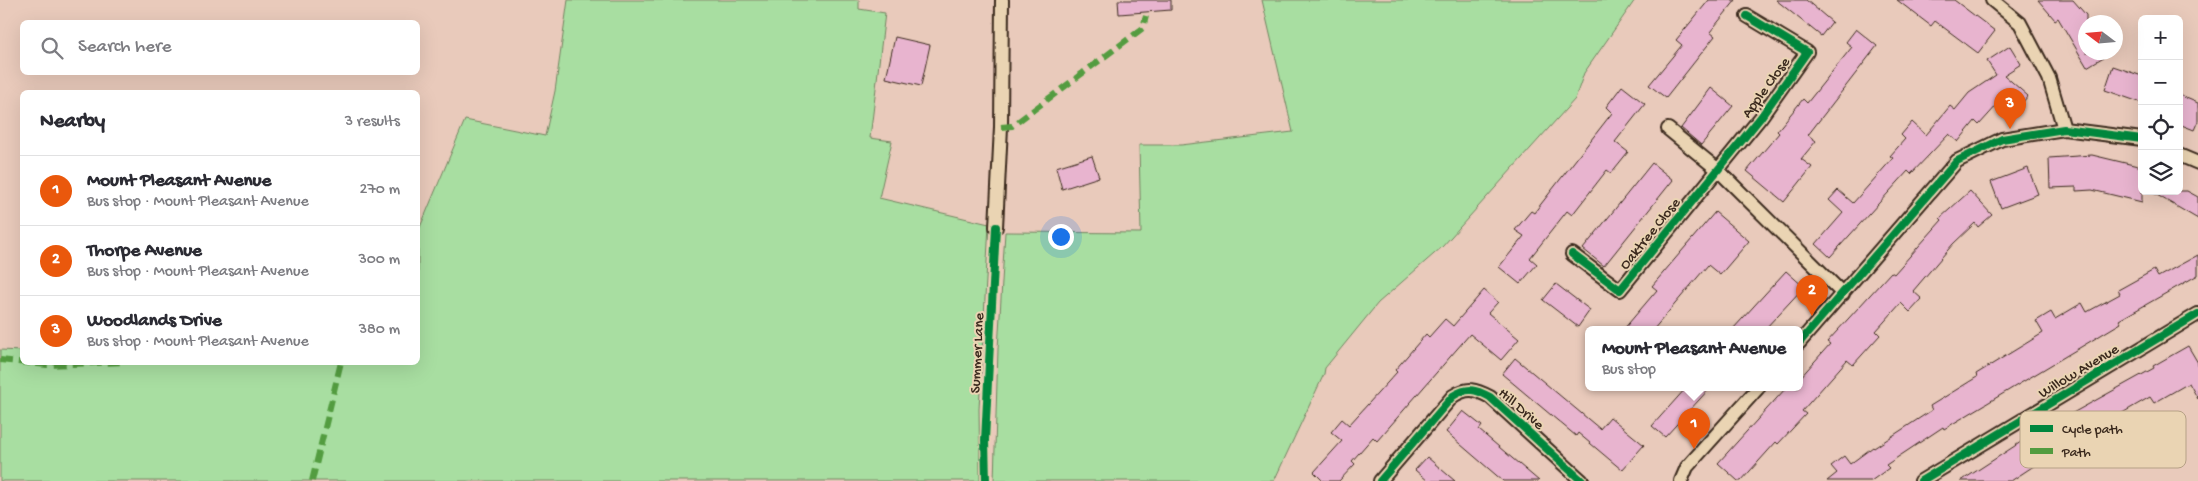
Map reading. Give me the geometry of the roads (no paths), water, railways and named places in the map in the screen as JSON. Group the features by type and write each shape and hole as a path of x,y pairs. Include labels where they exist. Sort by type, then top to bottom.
{"street":[{"path":"996,227 1001,127 1002,0"},
{"path":"1992,0 2020,23 2050,78 2064,129"},
{"name":"Apple Close","path":"1717,169 1761,117 1807,52 1747,16"},
{"path":"1668,129 1717,169 1843,294"},
{"path":"1803,339 1957,161 2002,139 2064,129 2138,138"},
{"path":"2183,157 2198,164"},
{"name":"Oaktree Close","path":"1572,254 1620,290 1717,169"},
{"name":"Willow Avenue","path":"2037,411 2198,314"},
{"name":"Hill Drive","path":"1380,481 1453,396 1464,390 1475,389 1490,397 1582,481"},
{"path":"1681,481 1687,467 1755,391"},
{"name":"Willow Avenue","path":"1921,481 2020,421"}],"place":[{"name":"Woodlands Drive","path":"2010,129"},
{"name":"Thorpe Avenue","path":"1812,316"},
{"name":"Mount Pleasant Avenue","path":"1694,449"}]}
